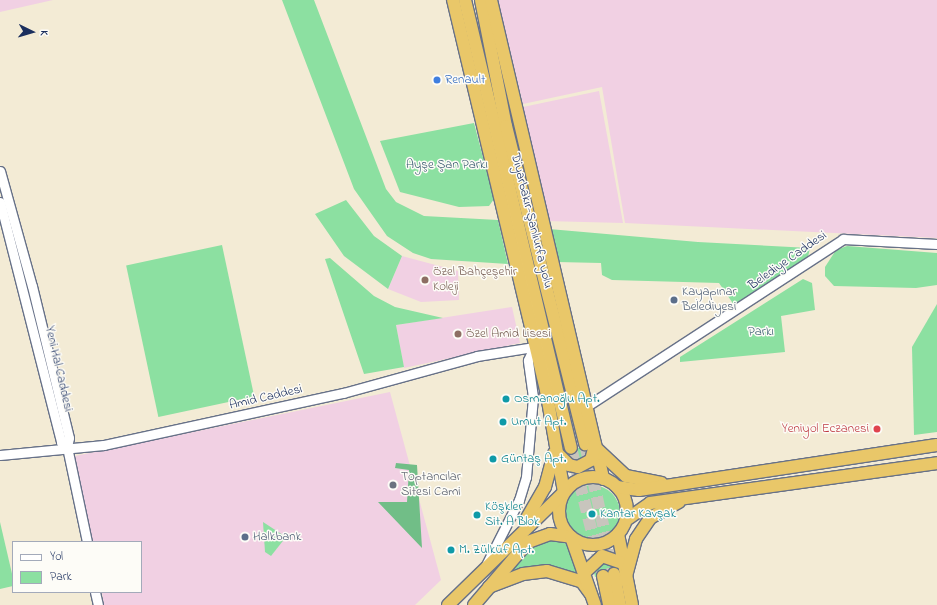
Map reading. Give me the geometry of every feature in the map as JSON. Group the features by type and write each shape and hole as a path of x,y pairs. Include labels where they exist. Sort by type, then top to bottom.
{"highway":[{"path":"453,0 555,434 564,492 561,521 572,537 595,602"},
{"name":"Diyarbakır-Şanlıurfa yolu","path":"465,0 571,448"},
{"name":"Diyarbakır-Şanlıurfa yolu","path":"480,0 506,126 593,446"},
{"path":"491,0 522,139 586,406 593,446 603,479"},
{"path":"506,126 522,139"},
{"path":"486,145 506,177"},
{"path":"512,542 538,504 548,480 555,434"},
{"path":"448,605 485,566 564,492 580,480 603,479 617,487 639,490 937,445"},
{"path":"558,454 571,466 584,466 591,460 593,446"},
{"path":"593,446 626,476 680,484"},
{"path":"474,605 528,542 550,534 572,537 592,545 604,544 618,534 626,520 650,503 937,463"},
{"path":"617,487 626,502 626,520"},
{"path":"625,580 636,539 650,518 686,498"},
{"path":"618,534 625,580 632,605"},
{"path":"585,572 602,556 622,564"},
{"path":"488,588 523,574 547,570 582,582 595,602"},
{"path":"609,605 608,575 620,605"}],"street":[{"path":"0,171 34,294 69,438 64,444"},
{"name":"Yeni Hal Caddesi","path":"0,202 64,444 87,541"},
{"name":"Belediye Caddesi","path":"586,406 843,240 937,244"},
{"name":"Amid Caddesi","path":"0,455 64,444 104,445 261,413 477,356 534,347"},
{"path":"485,566 519,500 526,477 533,397 528,360 534,347"},
{"path":"95,593 98,605"}],"shaded area":[{"path":"0,0 53,0 0,12"},
{"path":"498,0 937,0 937,238 625,223 602,87 523,104"},
{"path":"599,91 623,223 545,221 523,107"},
{"name":"Özel Bahçeşehir Koleji","path":"402,256 458,271 459,300 421,302 388,289"},
{"name":"Özel Amid Lisesi","path":"512,307 520,343 404,368 396,325"},
{"path":"390,392 441,580 415,605 104,605 102,593 142,593 142,541 92,541 75,456"}],"green space":[{"path":"282,0 314,0 386,189 396,202 424,216 498,220 508,264 431,259 413,253 387,236 354,189"},
{"name":"Ayşe Şan Parkı","path":"474,123 494,199 489,206 459,207 400,192 380,141"},
{"path":"346,200 374,236 402,256 388,289 344,256 315,214"},
{"path":"549,229 698,242 810,248 808,257 734,305 719,283 612,280 602,275 601,263 557,262"},
{"path":"222,245 254,397 158,417 126,265"},
{"path":"847,246 937,253 937,285 916,288 834,286 825,276 825,267 836,250"},
{"path":"330,258 374,296 395,307 443,318 396,325 404,367 364,374 325,259"},
{"name":"Parkı","path":"803,279 812,283 815,310 781,316 785,352 680,362 680,357"},
{"path":"937,304 937,432 914,435 912,347"},
{"path":"590,445 585,458 579,461 568,457 566,451"},
{"path":"396,463 417,465 422,548 378,502 407,502 409,470 395,468"},
{"path":"592,485 607,490 615,498 620,513 615,528 607,536 592,541 577,536 569,528 564,513 569,498 577,490"},
{"path":"0,522 12,574 12,586 0,589"},
{"path":"263,522 286,537 271,556 265,552"},
{"path":"550,539 567,544 582,576 542,566 517,569 500,576 525,552"},
{"path":"601,561 617,566 618,571 595,577 594,572"}],"tunnel":[{"path":"585,444 614,574"},
{"path":"571,448 603,576"}],"place":[{"name":"Renault","path":"437,80"},
{"name":"Özel Bahçeşehir Koleji","path":"425,280"},
{"name":"Kayapınar Belediyesi","path":"674,300"},
{"name":"Özel Amid Lisesi","path":"458,334"},
{"name":"Osmanoğlu Apt.","path":"506,399"},
{"name":"Umut Apt.","path":"503,422"},
{"name":"Yeniyol Eczanesi","path":"877,429"},
{"name":"Güntaş Apt.","path":"493,459"},
{"name":"Toptancılar Sitesi Cami","path":"393,485"},
{"name":"Kantar Kavşak","path":"592,514"},
{"name":"Köşkler Sit. A Blok","path":"477,515"},
{"name":"Halkbank","path":"245,537"},
{"name":"M. Zülküf Apt.","path":"451,550"}]}
